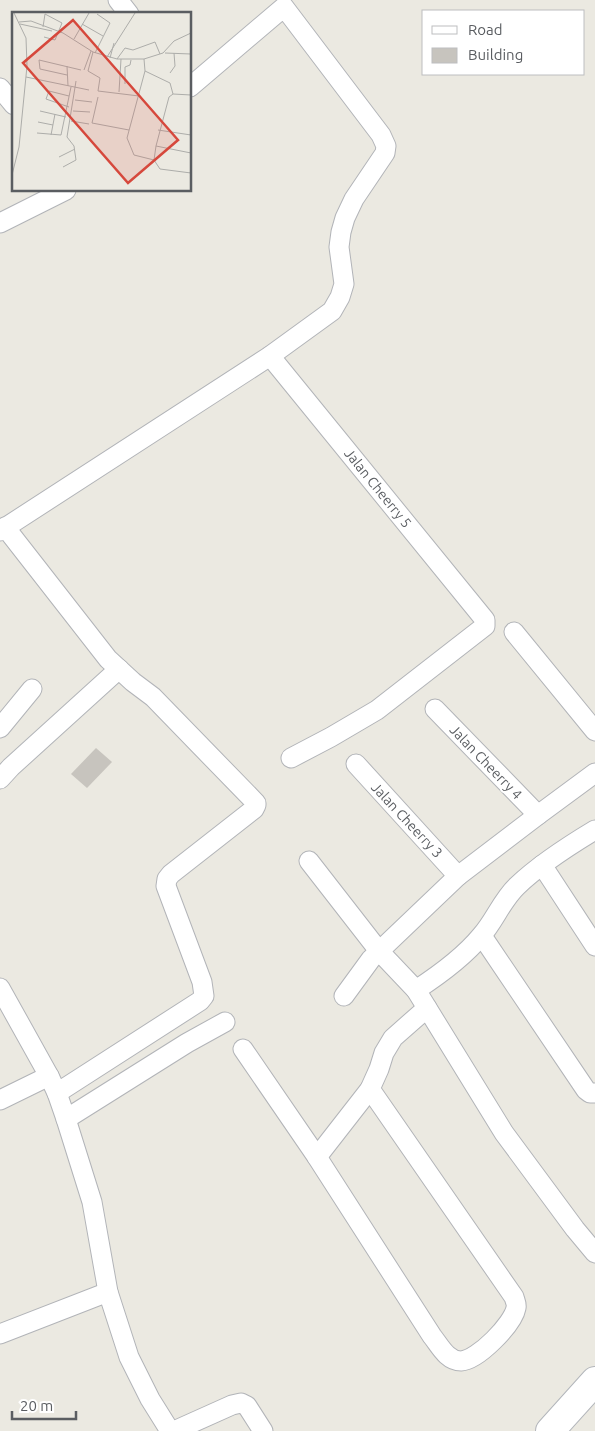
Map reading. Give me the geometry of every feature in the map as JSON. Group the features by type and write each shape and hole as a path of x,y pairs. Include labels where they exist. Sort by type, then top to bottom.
{"main road":[{"path":"550,1431 595,1381"}],"street":[{"path":"118,0 127,12"},
{"path":"57,1093 200,1001 204,996 202,982 166,886 167,880 171,874 254,809 256,803 153,697 108,659 3,529 270,356 332,311 340,297 344,284 339,248 345,218 354,199 386,150 381,135 286,3 191,86"},
{"path":"0,88 12,103"},
{"path":"0,223 64,191"},
{"name":"Jalan Cheerry 5","path":"270,356 485,620 485,626 378,710 291,758"},
{"path":"514,632 595,731"},
{"path":"0,779 119,669"},
{"path":"0,728 32,689"},
{"name":"Jalan Cheerry 4","path":"435,708 538,815"},
{"name":"Jalan Cheerry 3","path":"356,764 458,876"},
{"path":"344,996 371,959 458,876 595,774"},
{"path":"416,990 447,969 482,936 515,887 542,865 595,830"},
{"path":"308,861 379,952 416,990 504,1133 595,1253"},
{"path":"542,865 595,946"},
{"path":"482,936 586,1090 590,1093 595,1093"},
{"path":"0,988 57,1093 92,1202 108,1292 129,1357 150,1399 170,1431"},
{"path":"317,1157 370,1089 379,1070 384,1053 393,1038 426,1008"},
{"path":"66,1119 187,1043 225,1022"},
{"path":"243,1049 317,1157 446,1355 461,1361 472,1358 498,1336 514,1316 517,1306 514,1296 370,1089"},
{"path":"0,1100 49,1076"},
{"path":"0,1334 108,1292"},
{"path":"174,1431 232,1404 241,1403 247,1406 263,1431"}],"building":[{"path":"96,748 112,762 87,788 71,774"}]}
